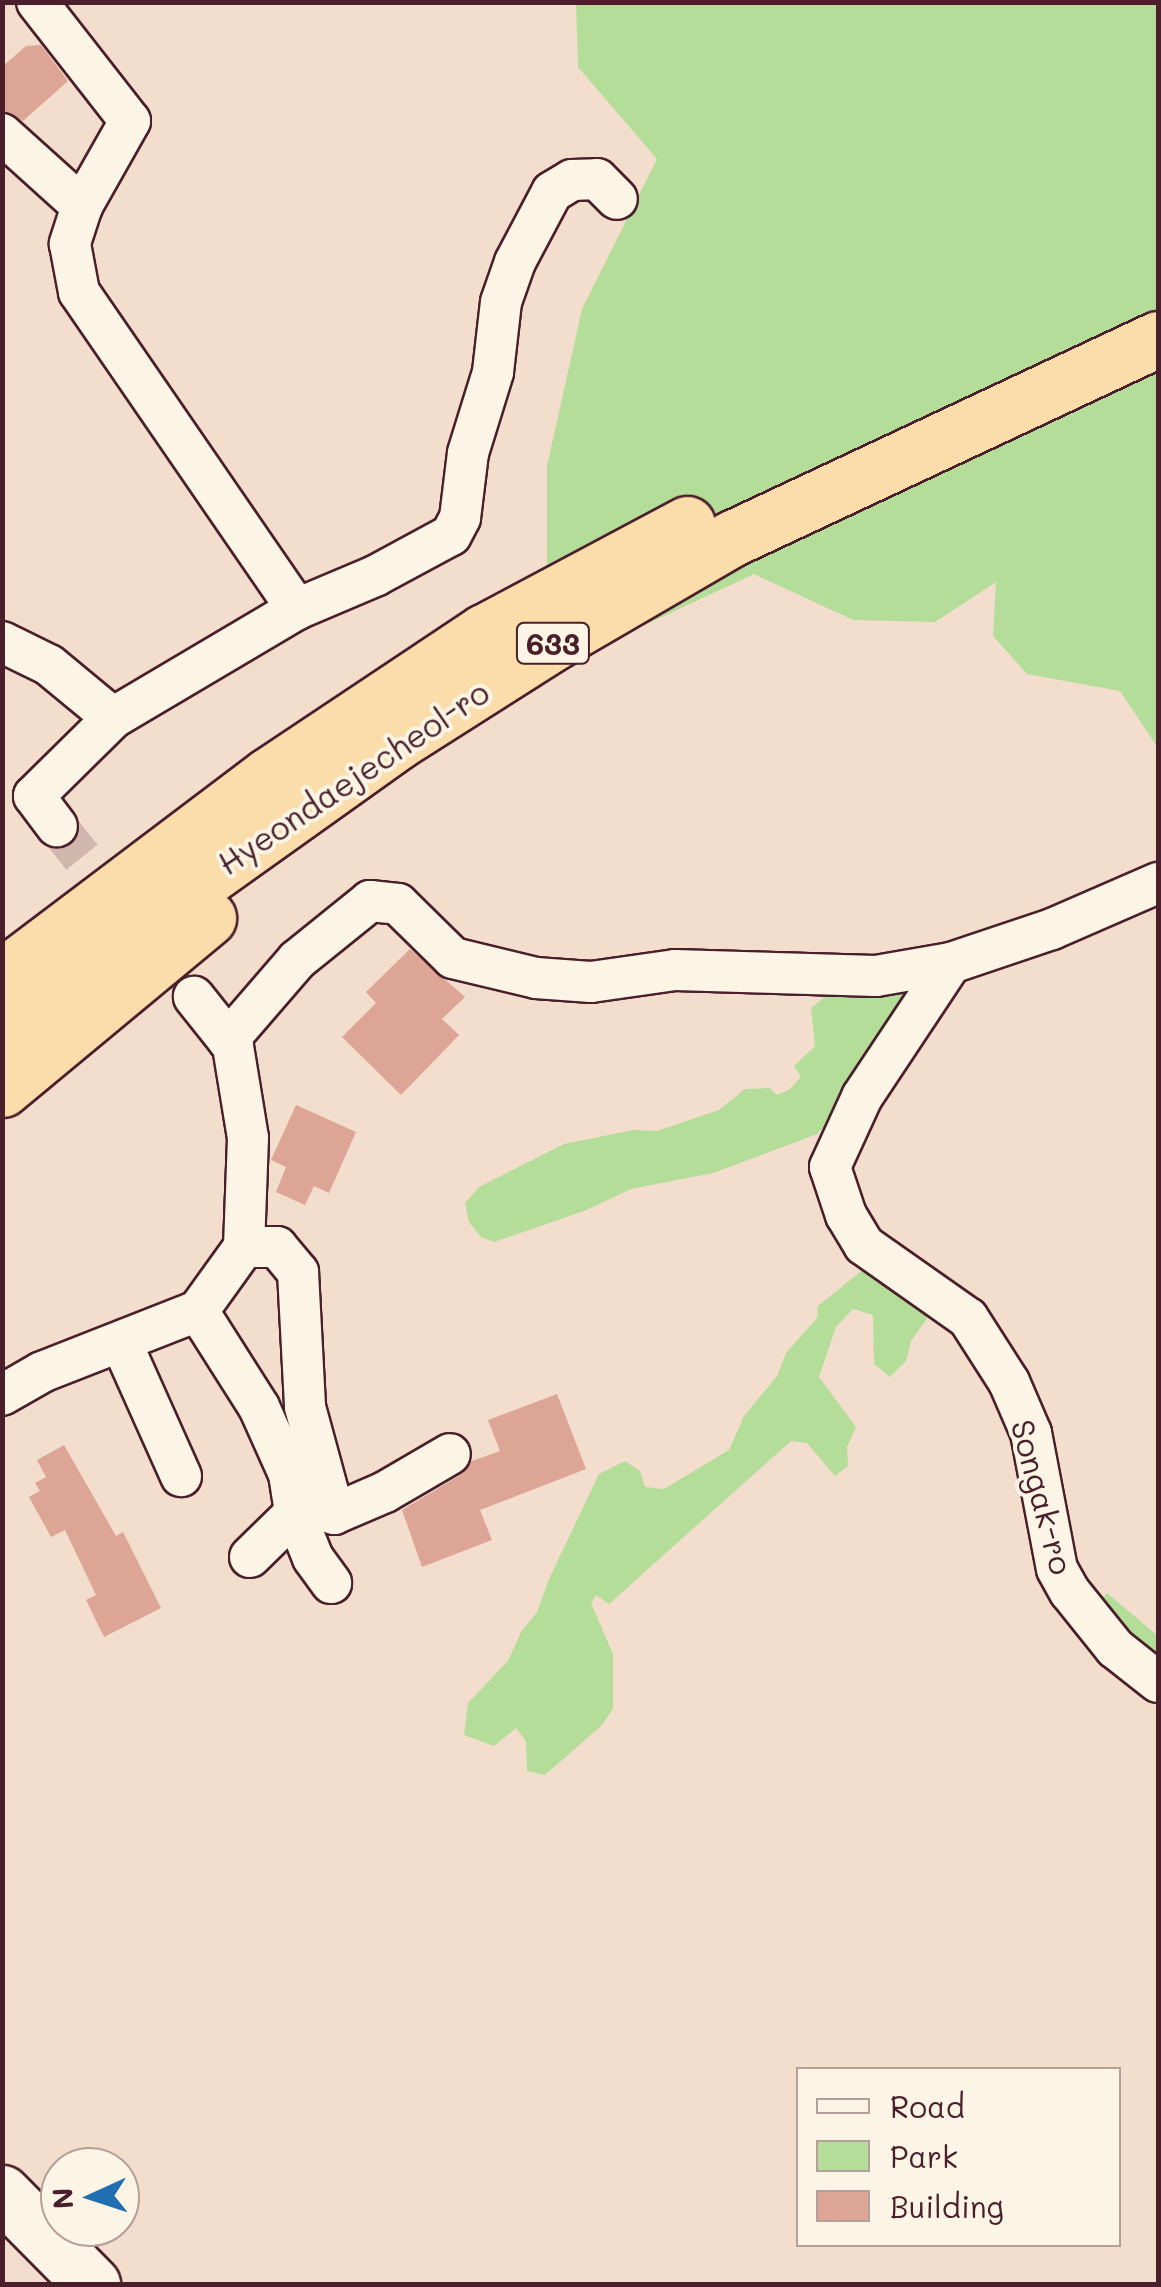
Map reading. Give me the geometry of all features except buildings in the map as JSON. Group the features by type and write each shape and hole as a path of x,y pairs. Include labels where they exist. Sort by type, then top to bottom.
{"highway":[{"name":"Hyeondaejecheol-ro","path":"2,977 268,776 484,632 764,482 1158,298"},
{"name":"Hyeondaejecheol-ro","path":"2,1038 174,900 398,741 571,632 733,538 1158,339"},
{"path":"2,931 254,758 484,632"},
{"path":"2,1089 129,982 571,632"}],"main road":[{"path":"2,2194 92,2284"},
{"path":"2,2224 60,2284"}],"street":[{"path":"38,2 130,121 82,206 70,244 78,292 297,609"},
{"path":"2,134 82,206"},
{"path":"56,826 34,796 112,718 297,609 374,576 451,534 463,504 468,452 494,372 501,302 515,262 552,192 572,180 596,179 617,199"},
{"path":"2,642 49,665 112,718"},
{"path":"228,1040 297,960 370,901 398,904 453,958 536,978 591,982 694,970 766,976 876,976 951,963 1052,929 1158,883"},
{"name":"Songak-ro","path":"951,963 862,1096 830,1167 846,1215 864,1245 968,1318 1009,1382 1030,1433 1058,1570 1070,1592 1115,1648 1158,1682"},
{"path":"2,1395 42,1372 198,1311 244,1248 248,1138 233,1046 194,997"},
{"path":"244,1248 277,1247 298,1272 305,1406 334,1514 385,1492 450,1454"},
{"path":"198,1311 259,1406 289,1474 295,1513 313,1558 331,1583"},
{"path":"121,1342 181,1476"},
{"path":"250,1557 295,1513"}],"green space":[{"path":"576,3 1158,3 1158,748 1120,691 1027,674 993,636 996,582 935,622 853,620 754,574 619,637 547,605 547,466 582,309 657,159 578,67"},
{"path":"839,986 903,990 904,1005 838,1113 817,1134 713,1173 631,1189 584,1211 494,1242 481,1237 469,1222 465,1203 479,1187 564,1144 633,1130 657,1131 719,1110 745,1089 770,1088 777,1095 789,1090 801,1077 794,1066 815,1046 811,1008"},
{"path":"869,1265 928,1304 928,1317 911,1341 906,1361 890,1377 874,1364 873,1315 853,1309 836,1327 819,1377 856,1427 847,1447 848,1466 835,1476 807,1443 791,1441 609,1604 596,1595 591,1603 613,1654 613,1709 602,1725 545,1775 527,1771 526,1741 516,1728 494,1746 464,1735 468,1703 508,1661 521,1632 537,1612 599,1474 625,1461 640,1471 645,1487 664,1489 729,1450 744,1416 777,1376 786,1353 817,1318 818,1306"},
{"path":"1107,1593 1158,1636 1158,1682 1096,1604"}],"tunnel":[{"path":"57,826 129,916"}]}
